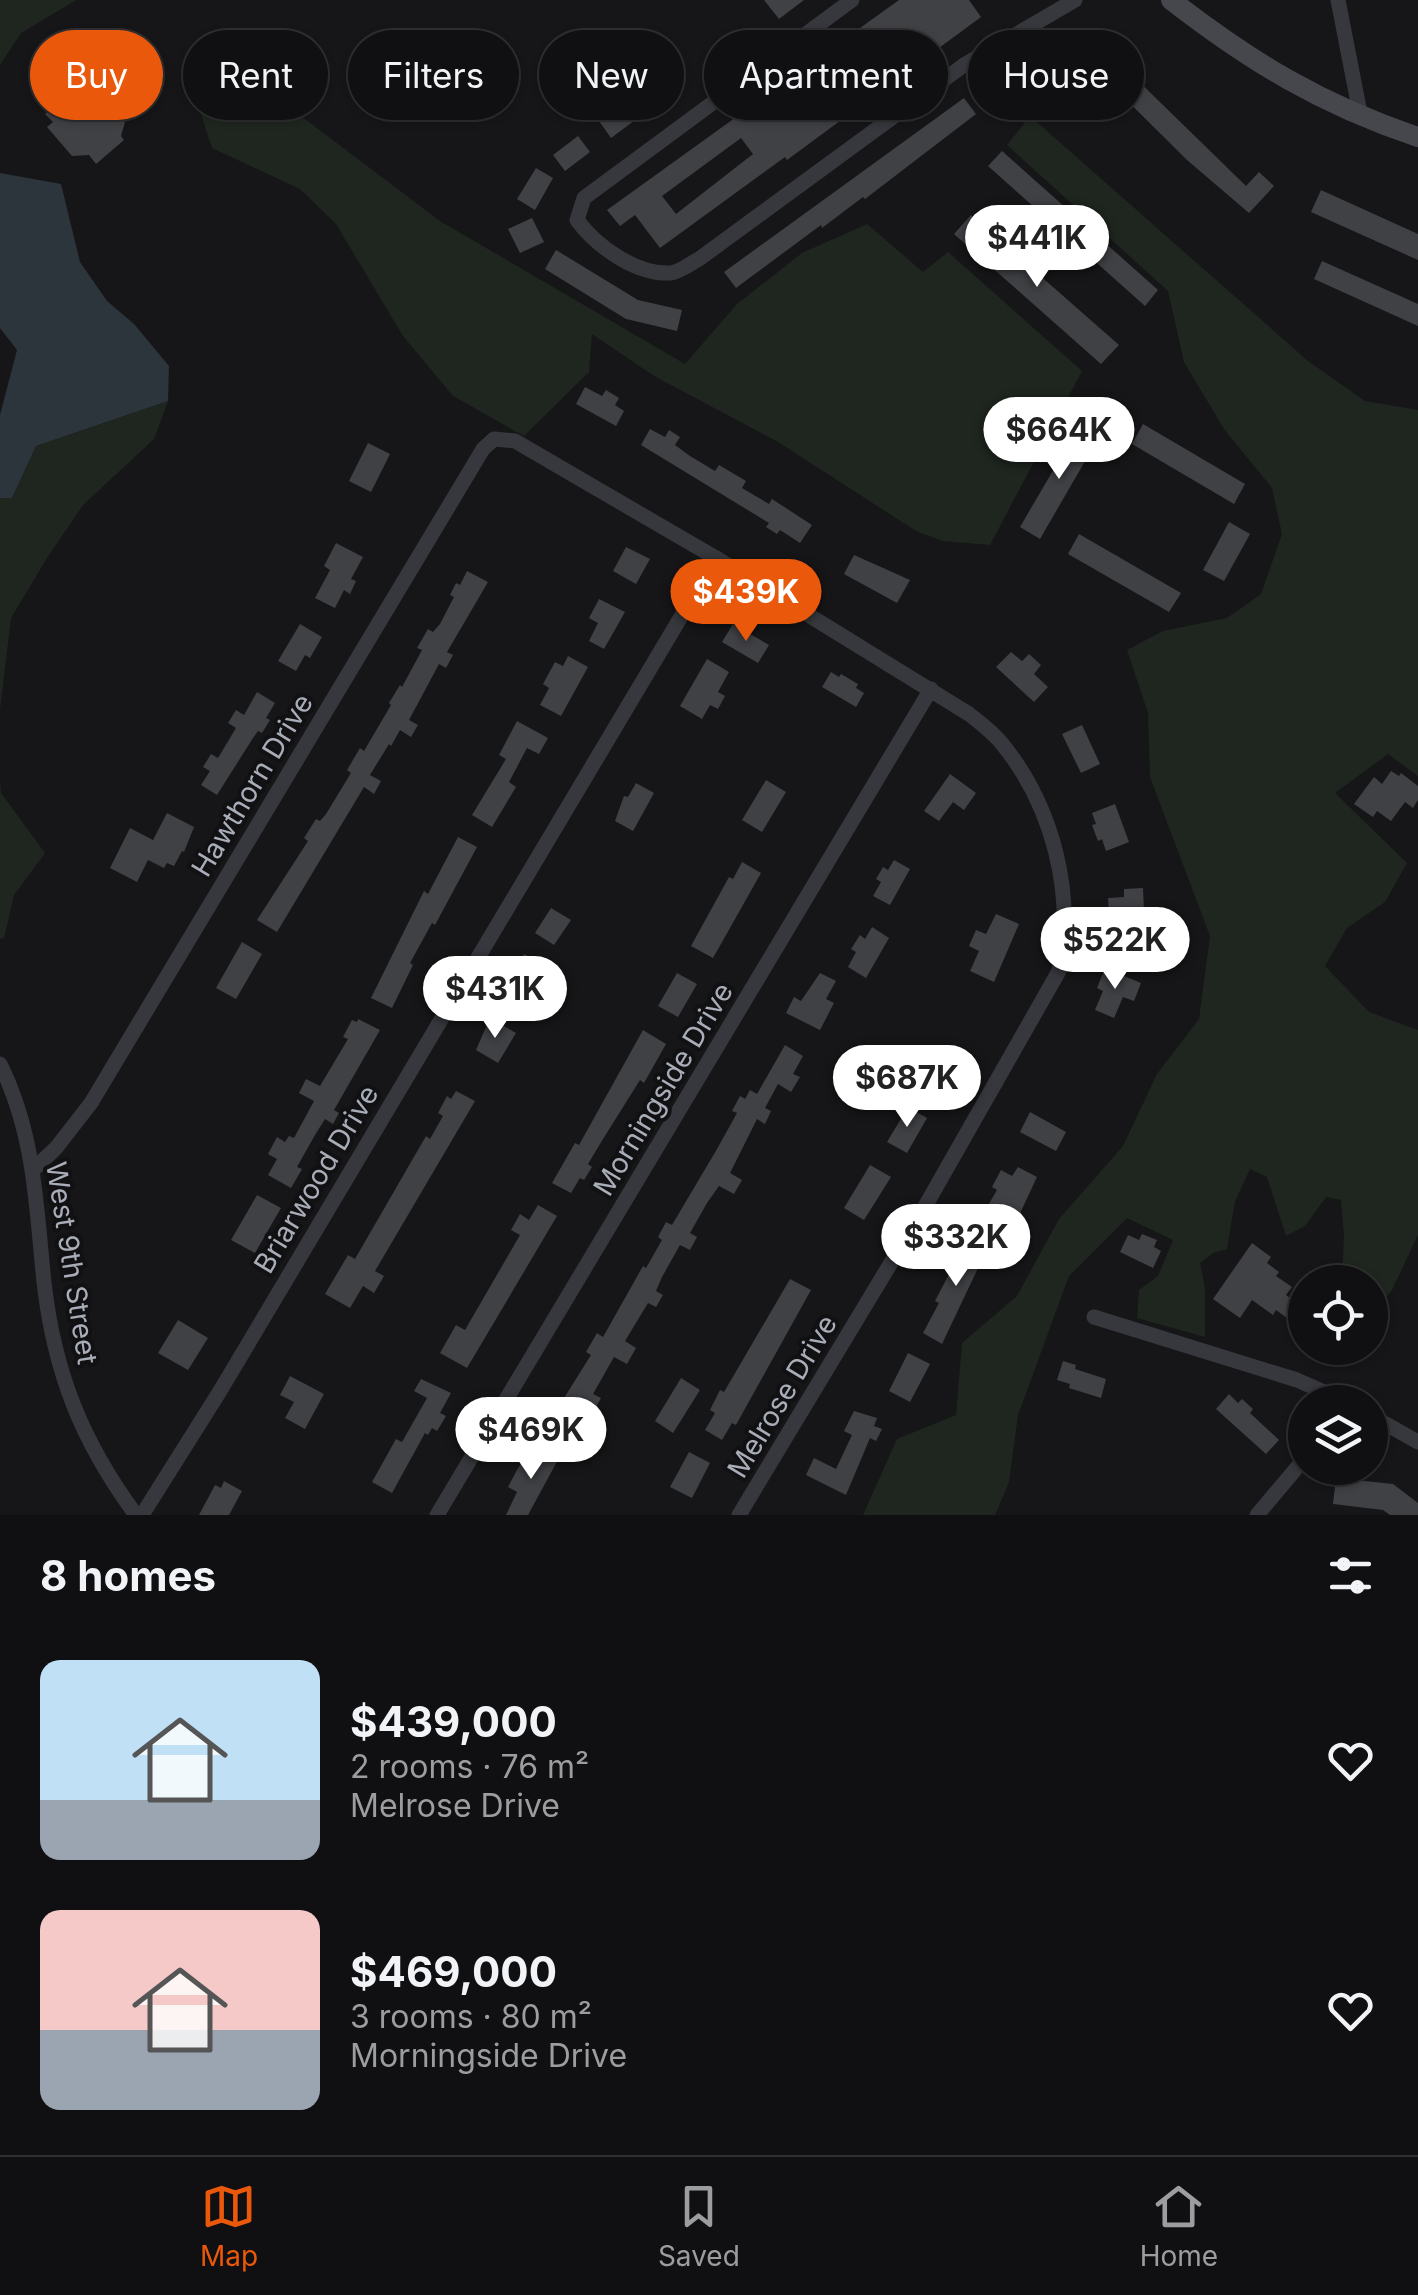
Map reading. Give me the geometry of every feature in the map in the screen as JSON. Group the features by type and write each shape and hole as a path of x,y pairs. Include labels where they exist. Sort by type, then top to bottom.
{"main road":[{"path":"1171,0 1282,79 1361,118 1418,138"}],"street":[{"path":"852,0 584,198 577,220 589,236 630,262 673,273 699,259 964,66 1075,0"},
{"path":"1338,0 1361,118"},
{"name":"Hawthorn Drive","path":"34,1168 56,1148 91,1103 483,449 494,439 515,441"},
{"name":"Melrose Drive","path":"515,441 716,558 968,714 1001,741 1032,791 1058,860 1066,936 1059,971 927,1203 739,1515"},
{"name":"Briarwood Drive","path":"139,1515 220,1390 716,558"},
{"name":"Morningside Drive","path":"437,1515 931,689"},
{"name":"West 9th Street","path":"0,1064 21,1118 34,1168 44,1285 57,1361 102,1469 139,1515"},
{"path":"1094,1317 1308,1385"},
{"path":"1388,1425 1418,1442"},
{"path":"1257,1515 1288,1478"}],"shaded area":[{"path":"0,0 76,0 21,33 0,65"},
{"path":"203,120 306,120 440,221 685,364 737,304 802,253 867,224 923,272 948,252 1082,371 990,545 943,541 916,531 778,442 654,376 592,334 589,372 524,436 453,396 403,336 336,224 300,189 212,148"},
{"path":"1027,120 1035,120 1308,361 1365,401 1418,410 1418,776 1388,754 1335,793 1407,863 1385,902 1347,928 1325,966 1369,1012 1418,1030 1418,1235 1388,1295 1388,1265 1343,1265 1341,1200 1326,1197 1305,1226 1286,1236 1267,1177 1250,1169 1235,1201 1227,1249 1200,1263 1205,1288 1205,1337 1137,1318 1139,1290 1158,1276 1173,1240 1127,1218 1069,1276 1018,1415 1009,1482 995,1515 863,1515 897,1439 956,1415 962,1343 1017,1296 1059,1219 1123,1146 1157,1074 1199,1019 1210,936 1150,777 1148,713 1127,650 1163,631 1227,618 1261,594 1282,534 1272,488 1224,429 1184,362 1168,291 1007,145"},
{"path":"0,173 61,184 80,262 107,301 134,324 169,366 168,401 36,446 12,498 0,498 0,415 17,350 0,328"},
{"path":"168,401 154,439 83,505 11,618 0,709 0,498 12,498 36,446"},
{"path":"0,781 1,793 45,853 14,895 4,938 0,939"}],"building":[{"path":"764,0 804,0 779,19"},
{"path":"899,0 969,0 981,17 948,41 948,30 857,30"},
{"path":"1144,87 1246,186 1259,172 1274,186 1249,213 1144,117"},
{"path":"964,98 968,120 865,199 822,228 821,225 736,288 724,272 934,120 948,120 948,110"},
{"path":"123,120 124,140 96,164 89,155 72,156 47,127 53,122"},
{"path":"600,120 635,120 611,138"},
{"path":"732,120 841,120 660,248 635,215 620,226 607,210","holes":["741,138 753,154 676,214 662,196"]},
{"path":"578,136 590,152 565,171 553,155"},
{"path":"1002,151 1158,290 1145,306 988,166"},
{"path":"536,168 553,178 535,210 517,199"},
{"path":"1321,190 1418,234 1418,260 1311,212"},
{"path":"971,215 1119,345 1101,364 954,234"},
{"path":"532,218 544,242 520,253 508,229"},
{"path":"556,250 638,300 682,310 677,331 626,319 545,269"},
{"path":"1322,261 1418,304 1418,326 1314,279"},
{"path":"585,387 602,396 606,390 619,398 615,405 624,411 616,426 576,404"},
{"path":"1143,424 1245,484 1234,504 1132,444"},
{"path":"1079,426 1099,437 1040,539 1020,527"},
{"path":"650,429 665,437 669,430 680,437 675,445 690,456 715,471 719,465 746,481 742,488 769,504 772,499 812,525 800,543 780,530 777,534 766,527 769,523 641,445"},
{"path":"368,443 390,454 371,492 349,481"},
{"path":"1229,522 1250,534 1224,581 1203,570"},
{"path":"1079,534 1181,593 1169,612 1068,554"},
{"path":"336,543 363,557 351,579 356,581 350,594 344,590 335,608 315,598 330,570 324,566"},
{"path":"626,547 650,559 636,584 613,571"},
{"path":"854,555 910,580 897,603 844,574"},
{"path":"467,571 488,582 447,652 453,655 446,668 439,664 409,720 418,725 411,737 400,730 389,744 370,775 381,781 374,794 364,787 277,932 257,920 308,841 304,838 316,819 320,821 326,814 351,773 347,770 360,748 364,751 422,650 417,648 428,629 433,632 440,624 454,597 450,595 456,583 460,585"},
{"path":"599,599 625,612 604,649 589,641 598,623 589,618"},
{"path":"300,624 322,637 310,658 305,655 296,671 278,661"},
{"path":"733,624 769,645 758,663 722,642"},
{"path":"1011,652 1022,661 1029,654 1041,665 1034,674 1048,687 1034,702 996,667"},
{"path":"568,656 588,667 561,716 540,705 549,688 543,684 555,662 563,666"},
{"path":"707,659 729,672 718,692 725,696 718,709 710,705 702,719 680,706"},
{"path":"831,672 858,684 856,688 864,693 856,707 822,687"},
{"path":"257,692 275,703 266,718 270,720 262,733 258,731 253,738 217,795 201,785 210,771 203,767 211,754 218,758 236,728 228,723 236,710 244,715"},
{"path":"517,721 548,738 539,754 527,748 509,782 516,787 492,827 472,815 506,759 499,755"},
{"path":"1082,725 1100,764 1081,773 1062,734"},
{"path":"1391,771 1399,776 1401,773 1418,786 1418,800 1413,808 1405,802 1391,821 1377,811 1373,817 1354,804 1374,777 1382,784"},
{"path":"950,774 976,793 964,810 953,802 939,821 924,811"},
{"path":"766,780 786,792 762,832 742,820"},
{"path":"636,783 654,793 633,831 615,821 624,796 628,797"},
{"path":"1115,804 1129,842 1106,851 1092,825 1096,824 1092,813"},
{"path":"167,813 194,827 174,866 167,863 164,868 148,860 137,882 110,868 130,828 153,840"},
{"path":"458,837 477,847 410,963 413,965 392,1008 371,998 424,891 428,894"},
{"path":"894,860 910,869 890,905 873,896 883,867 888,870"},
{"path":"742,862 761,873 713,958 691,946 729,877 733,879"},
{"path":"1143,888 1150,932 1110,933 1108,898 1124,897 1124,889"},
{"path":"551,908 571,920 554,945 535,933"},
{"path":"996,914 1019,924 994,982 970,971 979,951 969,946 976,930 986,934"},
{"path":"872,927 889,938 866,978 848,967 856,952 851,949 860,935 865,939"},
{"path":"242,942 262,954 236,999 216,988"},
{"path":"524,954 543,964 521,1008 502,998 516,960 520,962"},
{"path":"1105,968 1141,983 1134,1001 1123,997 1114,1018 1095,1010 1103,991 1097,988"},
{"path":"677,973 697,984 678,1017 658,1006"},
{"path":"820,973 836,981 826,999 834,1003 820,1030 786,1013 794,997 801,1001"},
{"path":"490,1018 516,1033 498,1063 476,1050"},
{"path":"352,1020 380,1030 334,1110 339,1113 333,1124 325,1119 297,1167 302,1169 291,1188 268,1175 277,1159 268,1154 277,1137 285,1142 289,1136 294,1138 314,1101 299,1093 306,1079 320,1086 348,1039 343,1037"},
{"path":"643,1030 666,1044 644,1083 640,1080 603,1139 588,1164 592,1167 584,1180 580,1178 571,1193 552,1183 575,1143 579,1145"},
{"path":"785,1045 803,1056 793,1074 800,1077 791,1092 778,1084 765,1108 771,1111 765,1124 757,1119 730,1173 742,1180 734,1194 719,1186 707,1203 690,1233 697,1237 690,1250 680,1245 656,1291 663,1295 656,1307 648,1303 625,1341 636,1348 627,1364 614,1357 593,1394 601,1398 591,1416 581,1410 572,1425 554,1414 591,1355 586,1352 597,1333 603,1337 643,1266 646,1268 662,1240 658,1237 666,1222 672,1225 737,1113 732,1111 740,1096 745,1099 750,1090 757,1094"},
{"path":"941,1045 960,1053 955,1066 958,1068 942,1099 922,1091"},
{"path":"456,1091 475,1101 375,1271 384,1276 374,1293 363,1286 350,1308 325,1294 348,1255 355,1259 426,1136 430,1139 443,1116 438,1113 447,1096 451,1099"},
{"path":"908,1107 927,1118 907,1153 887,1142"},
{"path":"1030,1112 1066,1132 1056,1151 1020,1132"},
{"path":"870,1165 891,1177 864,1220 844,1208"},
{"path":"1018,1167 1037,1177 1016,1222 987,1207 997,1190 992,1187 1001,1170 1012,1176"},
{"path":"257,1195 281,1208 255,1253 231,1240"},
{"path":"538,1205 557,1216 467,1368 440,1353 456,1325 465,1330 520,1235 511,1230 520,1214 529,1220"},
{"path":"1142,1234 1157,1240 1154,1247 1161,1251 1153,1268 1120,1252 1128,1235 1139,1240"},
{"path":"969,1236 989,1245 942,1344 923,1333"},
{"path":"1252,1243 1271,1257 1267,1263 1288,1284 1288,1319 1276,1310 1273,1315 1252,1300 1240,1318 1213,1299"},
{"path":"790,1279 811,1290 736,1425 732,1423 722,1440 705,1430 715,1413 710,1410"},
{"path":"178,1320 208,1338 188,1370 158,1353"},
{"path":"908,1353 930,1364 910,1402 889,1391"},
{"path":"1063,1361 1106,1379 1101,1398 1057,1380"},
{"path":"290,1376 324,1394 305,1429 285,1418 294,1402 280,1395"},
{"path":"681,1378 700,1390 673,1433 655,1421"},
{"path":"421,1379 451,1393 440,1413 446,1416 437,1431 432,1428 428,1435 425,1433 392,1493 372,1482 396,1439 402,1442 427,1398 414,1391"},
{"path":"1229,1394 1253,1409 1250,1413 1279,1440 1266,1454 1216,1409"},
{"path":"854,1411 877,1418 874,1426 882,1429 876,1441 870,1438 846,1495 806,1475 814,1458 836,1469 852,1435 844,1431"},
{"path":"542,1449 559,1458 528,1515 506,1515 517,1492 508,1487 518,1468 525,1457 535,1462"},
{"path":"689,1452 710,1463 692,1498 670,1487"},
{"path":"224,1481 242,1491 229,1515 199,1515 215,1485 221,1488"},
{"path":"1393,1484 1418,1503 1418,1515 1390,1515 1383,1510 1333,1504 1335,1485"}]}
